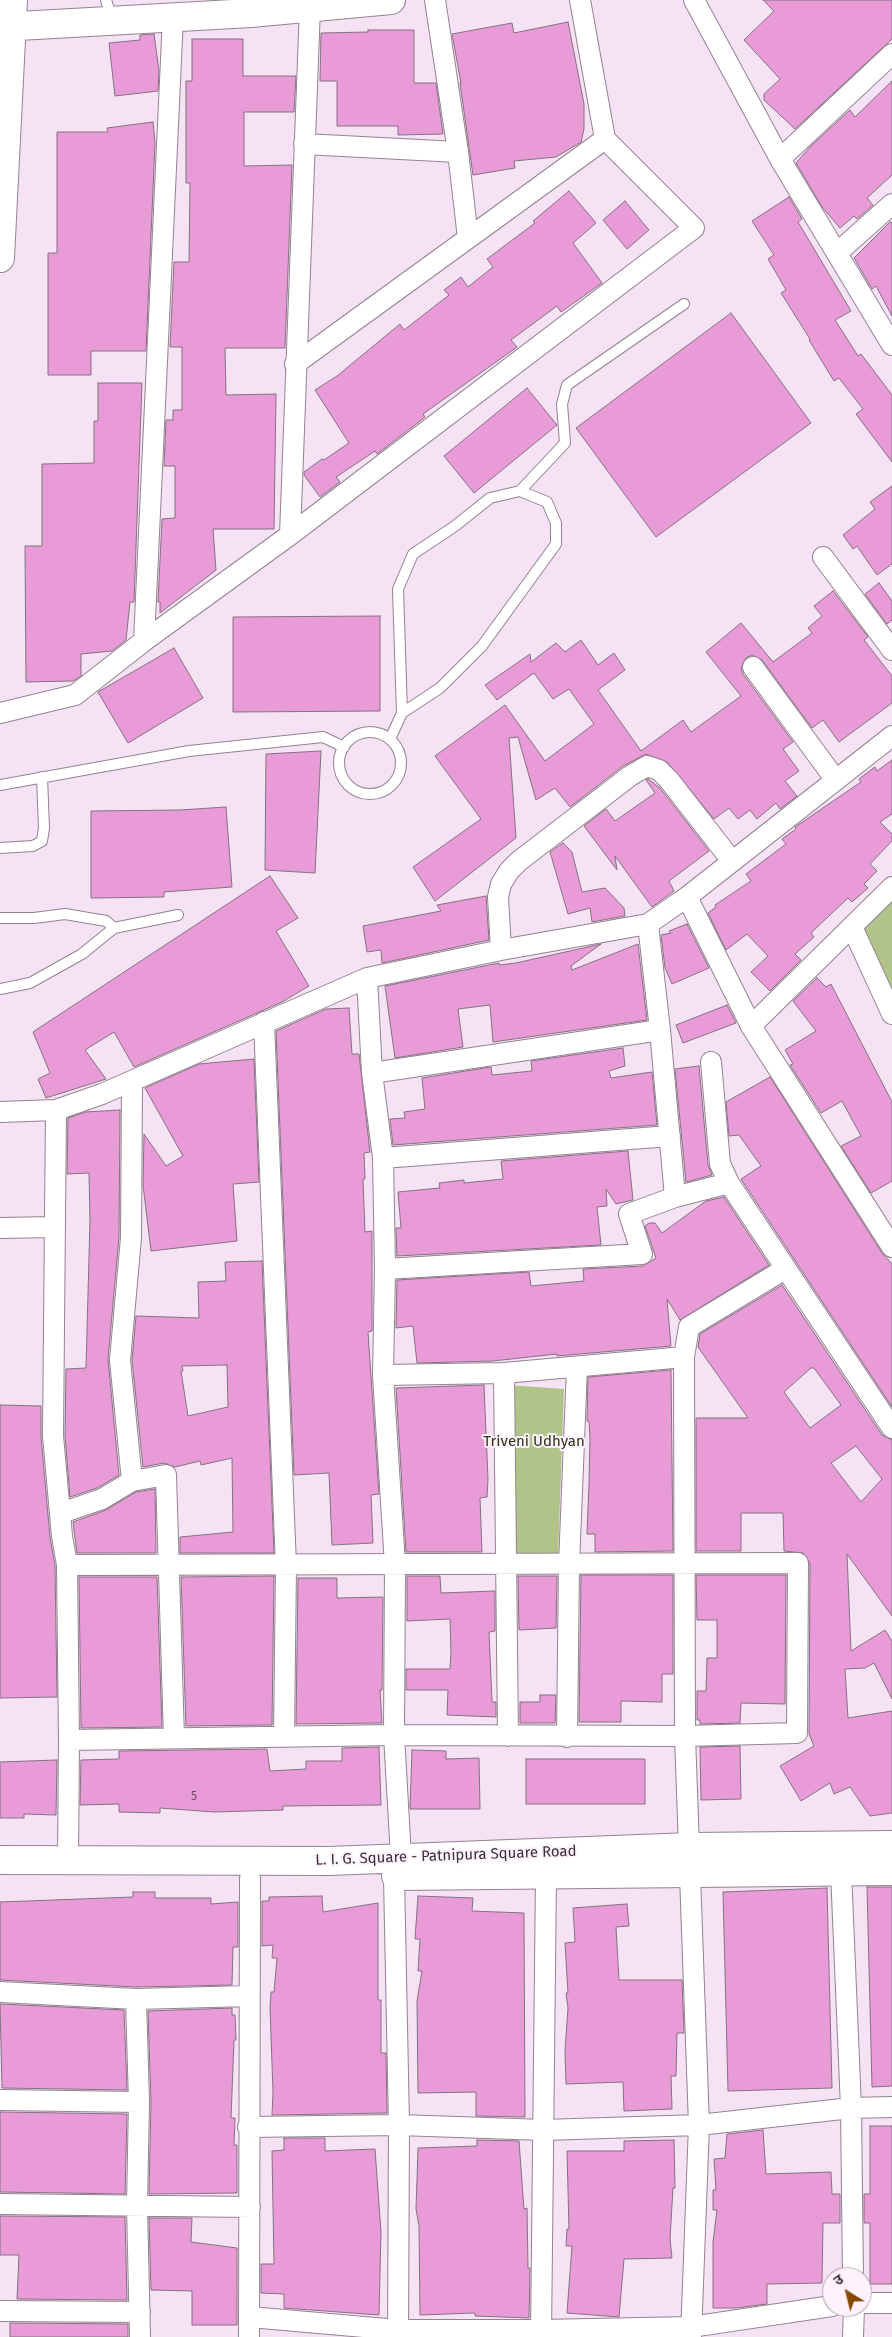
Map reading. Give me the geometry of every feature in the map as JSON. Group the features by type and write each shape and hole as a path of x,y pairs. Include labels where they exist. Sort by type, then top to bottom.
{"main road":[{"path":"0,258 8,18 109,10 173,17 391,0"},
{"name":"L. I. G. Square - Patnipura Square Road","path":"0,1860 329,1861 398,1867 546,1875 691,1860 892,1845"},
{"name":"L. I. G. Square - Patnipura Square Road","path":"0,1878 250,1878 398,1867 691,1860 841,1871 892,1871"}],"street":[{"path":"434,0 458,152 468,238"},
{"path":"0,713 75,695 144,641 290,535 694,228 605,139 580,0"},
{"path":"694,0 780,159 891,342"},
{"path":"290,535 310,7"},
{"path":"144,641 173,17"},
{"path":"780,159 892,54"},
{"path":"295,364 605,139"},
{"path":"304,144 458,152"},
{"path":"837,253 892,204"},
{"path":"823,557 889,640"},
{"path":"753,667 835,779"},
{"path":"0,1112 56,1110 132,1082 367,978 501,950 648,924 686,897 892,736"},
{"path":"501,950 498,897 501,884 509,871 519,861 630,776 647,766 659,770 669,780 732,861"},
{"path":"751,1026 892,887"},
{"path":"686,897 751,1026 892,1247"},
{"path":"648,924 660,1030 675,1197"},
{"path":"852,927 892,1014"},
{"path":"367,978 372,1073 382,1158 385,1269 383,1375 395,1565 394,1735 398,1867 398,2333"},
{"path":"264,1022 286,1566 284,1737"},
{"path":"372,1073 660,1030"},
{"path":"711,1062 720,1164 729,1183 785,1270 892,1428"},
{"path":"132,1082 131,1238 120,1360 132,1481"},
{"path":"56,1110 53,1436 67,1564 68,1860"},
{"path":"382,1158 670,1136"},
{"path":"385,1269 642,1254 629,1214 675,1197 729,1183"},
{"path":"0,1228 54,1227"},
{"path":"691,2332 699,2125 691,1860 685,1736 684,1357 689,1327 785,1270"},
{"path":"383,1375 504,1373 684,1357"},
{"path":"567,1737 576,1367"},
{"path":"504,1373 508,1736"},
{"path":"61,1513 102,1499 132,1481 166,1475 174,1738"},
{"path":"67,1564 286,1566 505,1563 570,1565 798,1563 797,1732 685,1736 394,1735 69,1740"},
{"path":"841,1871 850,2108 853,2267"},
{"path":"541,2333 546,1875"},
{"path":"250,1878 248,2127 250,2327 398,2333 691,2332 822,2308"},
{"path":"0,1992 136,1999 249,1996"},
{"path":"136,1999 139,2102 137,2206 140,2337"},
{"path":"0,2100 139,2102"},
{"path":"248,2127 399,2125 544,2130 699,2125 850,2108 892,2107"},
{"path":"0,2204 250,2207"},
{"path":"872,2303 892,2303"},
{"path":"0,2311 140,2312"},
{"path":"853,2337 854,2317"}],"lane":[{"path":"390,740 402,713 398,589 414,554 455,526 490,498 520,491 565,443 562,404 567,385 684,304"},
{"path":"402,713 440,688 482,646 556,544 556,522 547,502 520,491"},
{"path":"371,732 381,734 390,740 397,747 401,767 393,784 385,791 375,794 365,794 347,784 339,766 344,747 351,739 371,732"},
{"path":"0,785 189,751 323,737 344,747"},
{"path":"0,848 33,846 42,841 44,828 42,777"},
{"path":"0,918 34,918 65,914 106,921 114,928"},
{"path":"0,989 30,983 82,954 114,928 178,916"}],"green space":[{"path":"892,896 892,1001 859,931"},
{"name":"Triveni Udhyan","path":"507,1385 564,1389 558,1556 506,1557"}],"building":[{"path":"763,0 892,0 892,39 795,129 764,100 764,94 780,79 744,40 774,11"},
{"path":"568,22 584,104 584,129 581,142 556,157 514,161 515,168 473,175 461,83 452,34 512,23 514,33"},
{"path":"368,30 414,30 414,83 436,83 443,134 398,135 398,126 337,126 337,81 320,81 321,33 368,32"},
{"path":"154,34 159,71 158,91 115,96 109,43 140,40 140,35"},
{"path":"192,39 243,39 243,76 296,76 294,112 244,112 244,166 292,165 285,348 225,348 226,395 276,394 274,529 213,529 216,570 160,613 160,602 158,602 162,519 175,518 175,466 164,466 166,420 173,420 173,410 182,410 182,347 170,347 174,262 189,262 190,183 186,183 186,81 192,81"},
{"path":"892,81 892,175 867,198 873,205 857,219 854,216 840,228 822,207 796,163 811,146 850,110 855,117"},
{"path":"153,122 155,143 146,351 91,351 91,375 48,375 48,253 57,253 57,132 108,132 107,128"},
{"path":"569,191 596,223 573,243 602,283 561,312 557,306 511,340 517,347 423,414 425,417 377,454 375,451 336,477 340,482 320,497 304,475 304,472 349,443 315,390 337,376 400,324 404,330 449,295 444,290 461,277 468,287 493,267 487,259 535,223 533,221"},
{"path":"789,197 802,219 798,222 851,311 835,320 858,356 861,354 892,395 892,462 856,414 863,409 839,378 834,381 781,293 786,290 768,259 774,255 752,221"},
{"path":"625,201 649,230 627,249 603,220"},
{"path":"890,222 892,223 892,316 876,286 872,289 854,258"},
{"path":"731,313 811,423 656,537 576,428"},
{"path":"98,383 142,383 134,602 130,602 126,640 112,651 81,654 81,676 73,681 26,682 25,546 42,546 42,464 94,463 94,421 98,421"},
{"path":"527,388 557,425 474,493 444,456"},
{"path":"892,486 892,564 877,575 857,546 853,549 843,535 875,509 870,502"},
{"path":"879,583 892,601 892,620 887,624 865,594"},
{"path":"833,591 868,637 864,640 892,676 892,703 839,742 823,720 812,728 762,660 752,655 746,658 741,668 743,674 793,742 783,749 799,771 785,781 797,796 780,809 776,803 757,819 750,810 738,819 729,808 714,819 667,762 646,754 623,766 570,807 555,788 536,800 518,737 509,738 516,838 435,901 413,867 481,819 435,756 505,705 545,761 594,724 569,689 553,699 534,673 497,700 485,685 530,654 531,662 556,643 565,652 581,640 598,665 614,653 625,670 598,690 641,751 683,720 691,732 741,696 706,652 741,623 773,662 812,633 808,628 822,616 814,606"},
{"path":"380,616 380,711 233,712 233,617"},
{"path":"174,648 203,698 128,743 98,692"},
{"path":"321,751 315,873 265,870 266,754"},
{"path":"892,760 892,814 880,822 892,834 892,841 870,864 877,871 864,884 868,888 852,902 848,898 811,933 814,937 795,954 801,960 770,991 751,972 768,956 747,934 726,950 708,913 716,907 715,905 751,881 746,874 786,844 782,839 796,829 795,827 861,782 859,779 875,767 877,771"},
{"path":"648,779 660,788 709,851 669,881 674,891 652,907 615,856 617,870 584,826 606,809 615,821 655,793 646,780"},
{"path":"226,807 232,887 164,892 164,897 91,898 91,811 180,810"},
{"path":"563,843 572,852 582,892 605,888 624,908 625,916 592,922 590,908 568,914 550,852"},
{"path":"270,876 298,918 276,931 309,986 282,1002 134,1067 114,1032 85,1050 106,1079 46,1098 38,1079 50,1073 33,1032"},
{"path":"486,896 489,940 382,963 381,950 367,952 363,926 441,911 437,905"},
{"path":"687,924 709,968 672,984 665,968 661,935 671,933 669,931"},
{"path":"601,944 571,966 572,970 638,944 647,1020 493,1042 490,1005 458,1009 463,1047 395,1058 385,986 499,963 499,965 516,963"},
{"path":"817,978 826,987 831,984 892,1102 892,1181 871,1193 841,1146 861,1136 842,1101 821,1113 790,1065 793,1064 785,1050 816,1031 793,1001"},
{"path":"727,1005 736,1023 683,1043 676,1025"},
{"path":"349,1008 352,1054 359,1054 370,1152 364,1153 365,1179 363,1179 365,1232 372,1231 372,1331 368,1332 379,1494 371,1495 373,1543 332,1545 329,1473 294,1475 276,1031 326,1009"},
{"path":"623,1048 625,1066 609,1071 611,1078 652,1072 657,1125 393,1145 390,1119 405,1118 404,1112 425,1109 422,1078 491,1067 492,1075 532,1071 531,1061"},
{"path":"254,1059 259,1182 233,1184 237,1241 151,1251 143,1185 144,1134 166,1166 183,1156 145,1088 199,1064"},
{"path":"699,1066 708,1165 712,1175 686,1182 675,1069"},
{"path":"770,1077 882,1253 892,1264 892,1407 741,1179 761,1166 739,1135 729,1136 726,1102"},
{"path":"120,1110 119,1237 108,1359 119,1475 97,1488 70,1497 65,1436 66,1369 86,1368 90,1220 89,1173 67,1174 68,1118 85,1112"},
{"path":"628,1151 633,1200 616,1204 606,1189 607,1206 597,1207 601,1245 397,1256 396,1228 401,1228 398,1192 440,1188 439,1183 464,1180 464,1183 503,1179 501,1161"},
{"path":"724,1197 769,1265 680,1320 667,1299 671,1346 557,1356 557,1354 493,1361 417,1363 413,1326 396,1328 397,1280 529,1272 531,1286 584,1281 583,1269 643,1266 656,1258 645,1226 649,1223 655,1223 662,1233 706,1201"},
{"path":"262,1261 274,1553 180,1553 180,1537 233,1532 232,1458 201,1465 200,1461 175,1467 164,1463 143,1467 132,1360 136,1316 199,1318 198,1282 226,1281 225,1262","holes":["227,1365 228,1407 188,1416 181,1371 183,1371 182,1366"]},
{"path":"782,1285 882,1435 892,1440 892,1616 847,1554 851,1651 885,1630 892,1641 892,1699 874,1663 865,1668 845,1669 848,1718 892,1711 892,1813 870,1816 850,1787 834,1794 830,1783 801,1801 780,1766 814,1746 809,1734 810,1563 803,1553 784,1551 783,1513 741,1513 741,1551 696,1551 696,1418 748,1418 698,1347 700,1334","holes":["811,1368 814,1368 841,1405 810,1428 784,1392","856,1446 882,1479 861,1502 831,1463"]},
{"path":"671,1370 673,1551 595,1552 595,1534 587,1534 590,1439 589,1421 587,1421 588,1377"},
{"path":"484,1385 488,1479 487,1497 480,1498 482,1552 406,1552 396,1388"},
{"path":"0,1405 41,1406 41,1437 50,1537 55,1566 57,1697 0,1698"},
{"path":"155,1489 156,1553 77,1553 73,1522 106,1510 136,1492"},
{"path":"581,1575 673,1575 673,1674 662,1674 662,1702 621,1701 621,1722 579,1722"},
{"path":"696,1575 786,1575 785,1704 741,1703 740,1723 700,1724 700,1720 697,1720 697,1691 706,1691 707,1658 717,1658 717,1620 697,1620"},
{"path":"274,1576 272,1725 186,1726 181,1577"},
{"path":"407,1576 440,1576 441,1593 495,1591 495,1631 489,1632 492,1702 496,1702 496,1717 447,1715 448,1690 406,1690 406,1669 450,1669 451,1651 450,1619 407,1621"},
{"path":"518,1576 557,1576 556,1628 519,1630"},
{"path":"79,1577 157,1577 162,1727 81,1728"},
{"path":"298,1578 337,1578 337,1598 383,1597 382,1690 380,1690 382,1723 296,1724"},
{"path":"540,1695 556,1695 555,1723 520,1723 520,1702 540,1702"},
{"path":"740,1746 741,1799 701,1800 700,1747"},
{"path":"379,1747 381,1805 283,1806 283,1810 214,1812 160,1808 160,1813 119,1812 119,1804 80,1805 81,1760 119,1759 119,1751 267,1749 270,1771 306,1769 306,1761 342,1761 342,1748"},
{"path":"412,1750 446,1751 446,1759 479,1758 480,1809 410,1809"},
{"path":"526,1759 645,1759 645,1804 526,1804"},
{"path":"57,1760 56,1815 24,1814 24,1818 0,1818 0,1762"},
{"path":"867,1887 892,1887 892,2086 872,2087"},
{"path":"827,1888 832,2088 728,2091 723,1892"},
{"path":"133,1892 155,1892 155,1898 211,1898 211,1904 238,1902 238,1947 233,1947 232,1985 136,1987 0,1980 0,1902 133,1897"},
{"path":"322,1896 323,1912 378,1903 378,2000 381,2000 381,2053 386,2053 387,2113 272,2115 270,2008 271,1992 274,1992 277,1958 272,1958 273,1945 262,1946 262,1901 269,1901 269,1897"},
{"path":"418,1896 473,1898 472,1911 524,1913 525,2117 476,2116 476,2092 418,2093 417,2001 422,1971 418,1971 420,1939 415,1939"},
{"path":"627,1904 629,1926 616,1927 619,1980 682,1980 684,2033 677,2033 676,2076 671,2076 672,2109 624,2111 623,2082 566,2084 565,2051 568,2008 566,1993 568,1993 565,1943 575,1942 573,1908"},
{"path":"0,2004 124,2010 127,2090 2,2088"},
{"path":"232,2008 232,2015 235,2015 236,2040 234,2040 231,2118 235,2118 234,2145 237,2145 237,2193 149,2194 151,2102 148,2011"},
{"path":"0,2112 127,2114 125,2194 0,2192"},
{"path":"870,2126 892,2126 892,2284 872,2284 870,2223 864,2223 864,2194 870,2194"},
{"path":"763,2130 766,2174 831,2172 832,2194 840,2194 840,2223 823,2223 822,2283 767,2284 767,2304 736,2308 713,2308 713,2242 717,2210 713,2210 713,2190 716,2190 714,2159 725,2158 727,2134"},
{"path":"284,2138 325,2138 325,2151 375,2149 381,2232 379,2315 284,2308 284,2294 261,2293 261,2264 274,2264 272,2151 284,2150"},
{"path":"477,2140 519,2141 524,2209 527,2208 528,2268 530,2268 529,2318 475,2316 475,2313 420,2315 419,2226 416,2209 418,2148 477,2146"},
{"path":"674,2140 675,2188 673,2188 670,2239 672,2258 624,2259 619,2317 567,2313 572,2246 566,2246 567,2229 569,2229 567,2151 624,2151 624,2141"},
{"path":"0,2216 125,2217 127,2300 17,2299 19,2255 0,2255"},
{"path":"149,2218 192,2218 191,2242 237,2248 237,2325 192,2325 192,2291 151,2290"},
{"path":"10,2323 128,2324 128,2337 10,2337"}]}
